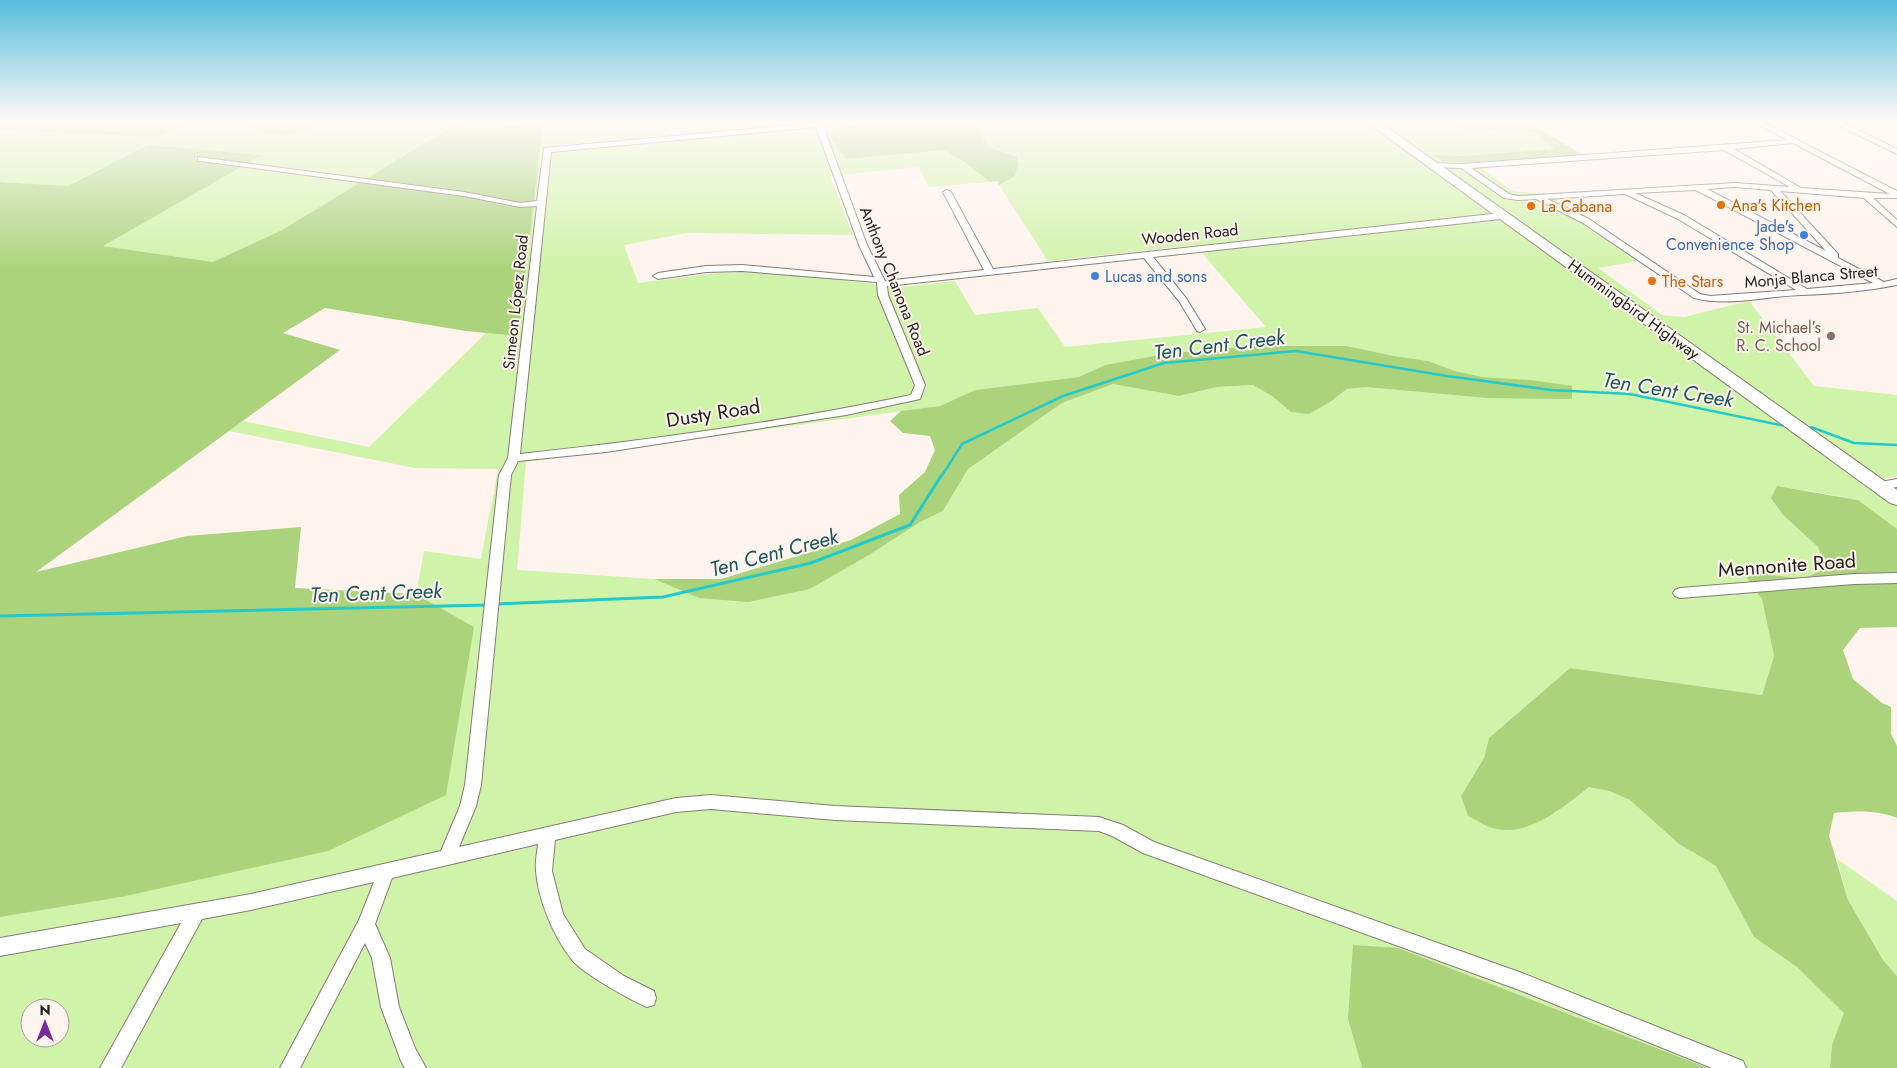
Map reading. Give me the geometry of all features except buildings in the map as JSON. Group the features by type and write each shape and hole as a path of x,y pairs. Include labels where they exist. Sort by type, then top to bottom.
{"main road":[{"name":"Hummingbird Highway","path":"1438,170 1638,311 1897,499"}],"street":[{"path":"282,170 464,194 520,205 541,203"},
{"name":"Simeon López Road","path":"446,858 468,806 473,785 505,475 514,458 545,170"},
{"name":"Anthony Chanona Road","path":"836,170 863,245 881,282 883,295 920,385 916,397"},
{"path":"1469,170 1507,196 1518,198 1736,185 1866,196 1897,195"},
{"path":"1766,170 1802,190"},
{"path":"1849,170 1897,195"},
{"path":"1699,187 1882,285"},
{"path":"1773,188 1843,264"},
{"path":"1625,191 1681,217 1807,293"},
{"path":"947,192 990,272"},
{"path":"1866,196 1897,224"},
{"name":"Monja Blanca Street","path":"1539,198 1586,221 1697,296 1710,299 1807,293 1897,282"},
{"name":"Wooden Road","path":"658,276 742,268 881,282 990,272 1501,216"},
{"path":"1146,254 1183,300 1200,329"},
{"name":"Dusty Road","path":"514,458 606,448 846,412 916,397"},
{"path":"1880,486 1897,483"},
{"name":"Mennonite Road","path":"1680,593 1854,579 1897,578"},
{"path":"0,947 251,902 676,805 711,802 835,813 1099,824 1117,830 1149,848 1522,982 1736,1068"},
{"path":"547,835 544,871 555,917 579,955 618,982 647,998"},
{"path":"290,1068 366,924 386,872"},
{"path":"110,1068 197,911"},
{"path":"366,924 381,958 390,1007 408,1054 416,1068"}],"green space":[{"path":"0,170 100,170 68,186 0,182"},
{"path":"100,170 236,170 103,246 213,262 282,230 381,170 538,170 518,336 466,331 325,308 283,333 340,350 36,572 187,536 301,527 295,588 416,594 474,627 446,795 328,851 121,897 0,917 0,182 68,186"},
{"path":"235,170 381,170 282,230 213,262 102,246"},
{"path":"516,170 890,170 830,176 853,235 687,233 624,245 638,283 718,273 767,272 868,283 893,288 955,281 975,315 1038,308 1065,347 1266,327 1195,245 1048,261 999,185 1015,176 1016,170 1436,170 1897,503 1897,529 1858,500 1777,487 1783,515 1818,547 1826,568 1803,579 1742,572 1762,599 1774,656 1762,695 1570,668 1489,738 1484,758 1461,796 1555,813 1589,787 1609,791 1630,800 1679,844 1716,866 1754,937 1797,967 1845,1013 1832,1045 1830,1068 1708,1068 1398,948 1348,1019 1362,1068 0,1068 0,917 121,897 474,627 416,594 424,551 481,559 498,469 415,468 229,431 243,421 369,447 486,333 518,336","holes":["1251,346 1347,346 1428,361 1455,371 1483,377 1531,380 1572,398 1486,398 1366,387 1347,389 1330,402 1291,412 1272,396 1254,385 1217,387 1179,396 1113,384 1062,403 968,469 943,511 920,522 869,555 810,589 699,598 654,579 517,570 526,462 940,406 975,390 1080,377 1105,365 1165,354"]},
{"path":"920,170 975,170 990,182 929,187"},
{"path":"975,170 1017,170 1015,176 999,185 997,181 990,182"},
{"path":"1446,170 1484,170 1513,191 1547,194 1650,259 1598,268 1662,315 1684,317 1749,301 1814,386 1897,395 1897,476 1878,479"},
{"path":"1251,346 1347,346 1428,361 1455,371 1483,377 1531,380 1572,386 1572,399 1486,398 1366,387 1347,389 1330,402 1309,414 1291,412 1272,396 1253,385 1217,387 1179,396 1113,384 1062,403 968,469 943,511 920,522 869,555 810,589 748,602 699,598 654,579 721,579 851,540 900,514 899,495 925,472 935,450 930,436 903,433 890,421 901,411 940,406 975,390 1079,377 1105,365 1165,354"},
{"path":"1777,486 1858,500 1897,529 1897,627 1860,628 1843,650 1853,679 1882,703 1891,707 1891,734 1897,746 1897,818 1874,812 1834,813 1829,836 1848,900 1883,960 1897,976 1897,1068 1830,1068 1832,1045 1844,1013 1797,967 1754,937 1716,866 1679,844 1630,800 1609,791 1589,787 1543,820 1530,826 1503,830 1489,827 1468,816 1461,796 1484,758 1489,738 1570,668 1762,695 1774,656 1762,599 1742,571 1803,579 1826,568 1818,547 1783,515 1771,498"},
{"path":"1837,859 1897,901 1897,976 1883,960 1848,900"},
{"path":"1353,945 1398,948 1708,1068 1362,1068 1348,1019"}],"waterway":[{"name":"Ten Cent Creek","path":"941,477 962,444 1063,396 1164,363 1296,351 1447,376 1551,390 1630,394 1785,426"},
{"name":"Ten Cent Creek","path":"1811,427 1854,443 1897,445"},
{"name":"Ten Cent Creek","path":"495,604 663,597 811,563 910,525 941,476"},
{"name":"Ten Cent Creek","path":"0,616 488,605"}],"place":[{"name":"Ana's Kitchen","path":"1721,205"},
{"name":"La Cabana","path":"1531,206"},
{"name":"Jade's Convenience Shop","path":"1804,235"},
{"name":"Lucas and sons","path":"1095,276"},
{"name":"The Stars","path":"1652,281"},
{"name":"St. Michael’s R. C. School","path":"1831,336"}]}
